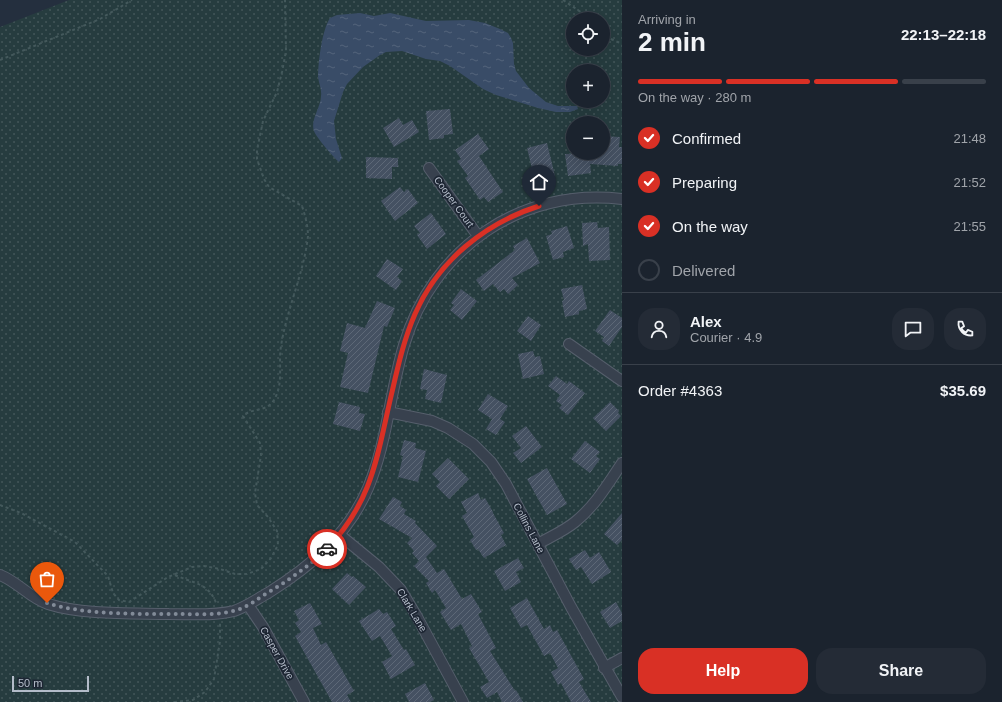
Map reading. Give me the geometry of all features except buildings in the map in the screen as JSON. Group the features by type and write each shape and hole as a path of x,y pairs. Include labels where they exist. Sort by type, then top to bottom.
{"street":[{"name":"Cooper Court","path":"429,168 478,236"},
{"path":"0,575 12,581 30,595 42,601 88,611 151,614 219,613 238,610 248,605 301,571 327,549 340,535 356,512 368,488 378,456 404,345 421,301 445,267 478,236 505,219 547,203 567,199 622,199"},
{"path":"569,344 622,381"},
{"name":"Collins Lane","path":"388,412 440,424 465,438 480,450 501,476 604,668 622,698"},
{"path":"538,544 570,526 584,514 598,498 622,463"},
{"name":"Clark Lane","path":"340,535 379,567 401,590 463,702"},
{"name":"Casper Drive","path":"248,605 263,626 304,702"},
{"path":"604,668 622,658"}],"path":[{"path":"0,60 100,19 132,0"},
{"path":"0,505 20,513 75,542 108,576 112,593 119,600 129,602 163,580 192,567 204,566 235,574 247,574 260,569 271,558 278,545 277,531 257,506 255,493 261,455 260,444 243,416 247,412 260,410 268,406 274,400 280,386 279,355 283,334 304,259 308,234 302,206 269,186 264,179 257,159 257,150 263,121 277,92 286,51 285,0"},
{"path":"563,0 581,12"},
{"path":"610,36 616,42 622,44"},
{"path":"175,575 200,584 213,596 219,613 220,641 214,679 205,692 193,700 176,702"}],"green space":[{"path":"69,0 622,0 622,702 0,702 0,27"}],"water":[{"path":"360,13 374,16 390,13 426,21 469,20 485,23 508,33 513,43 514,64 516,71 529,88 546,102 558,106 566,106 566,108 578,109 570,112 556,112 538,108 496,95 483,89 450,66 440,61 426,59 402,51 386,52 363,67 347,84 343,92 334,121 336,139 342,158 339,162 318,138 313,127 314,118 321,100 321,89 318,77 323,38 330,18 337,15"}],"way so far":[{"path":"47,603 69,608 100,612 159,614 202,614 229,612 238,610 248,605 279,586 301,571 327,549"}],"route":[{"path":"327,549 340,535 356,512 368,488 382,441 404,345 421,301 445,267 478,236 505,219 539,206"}]}
